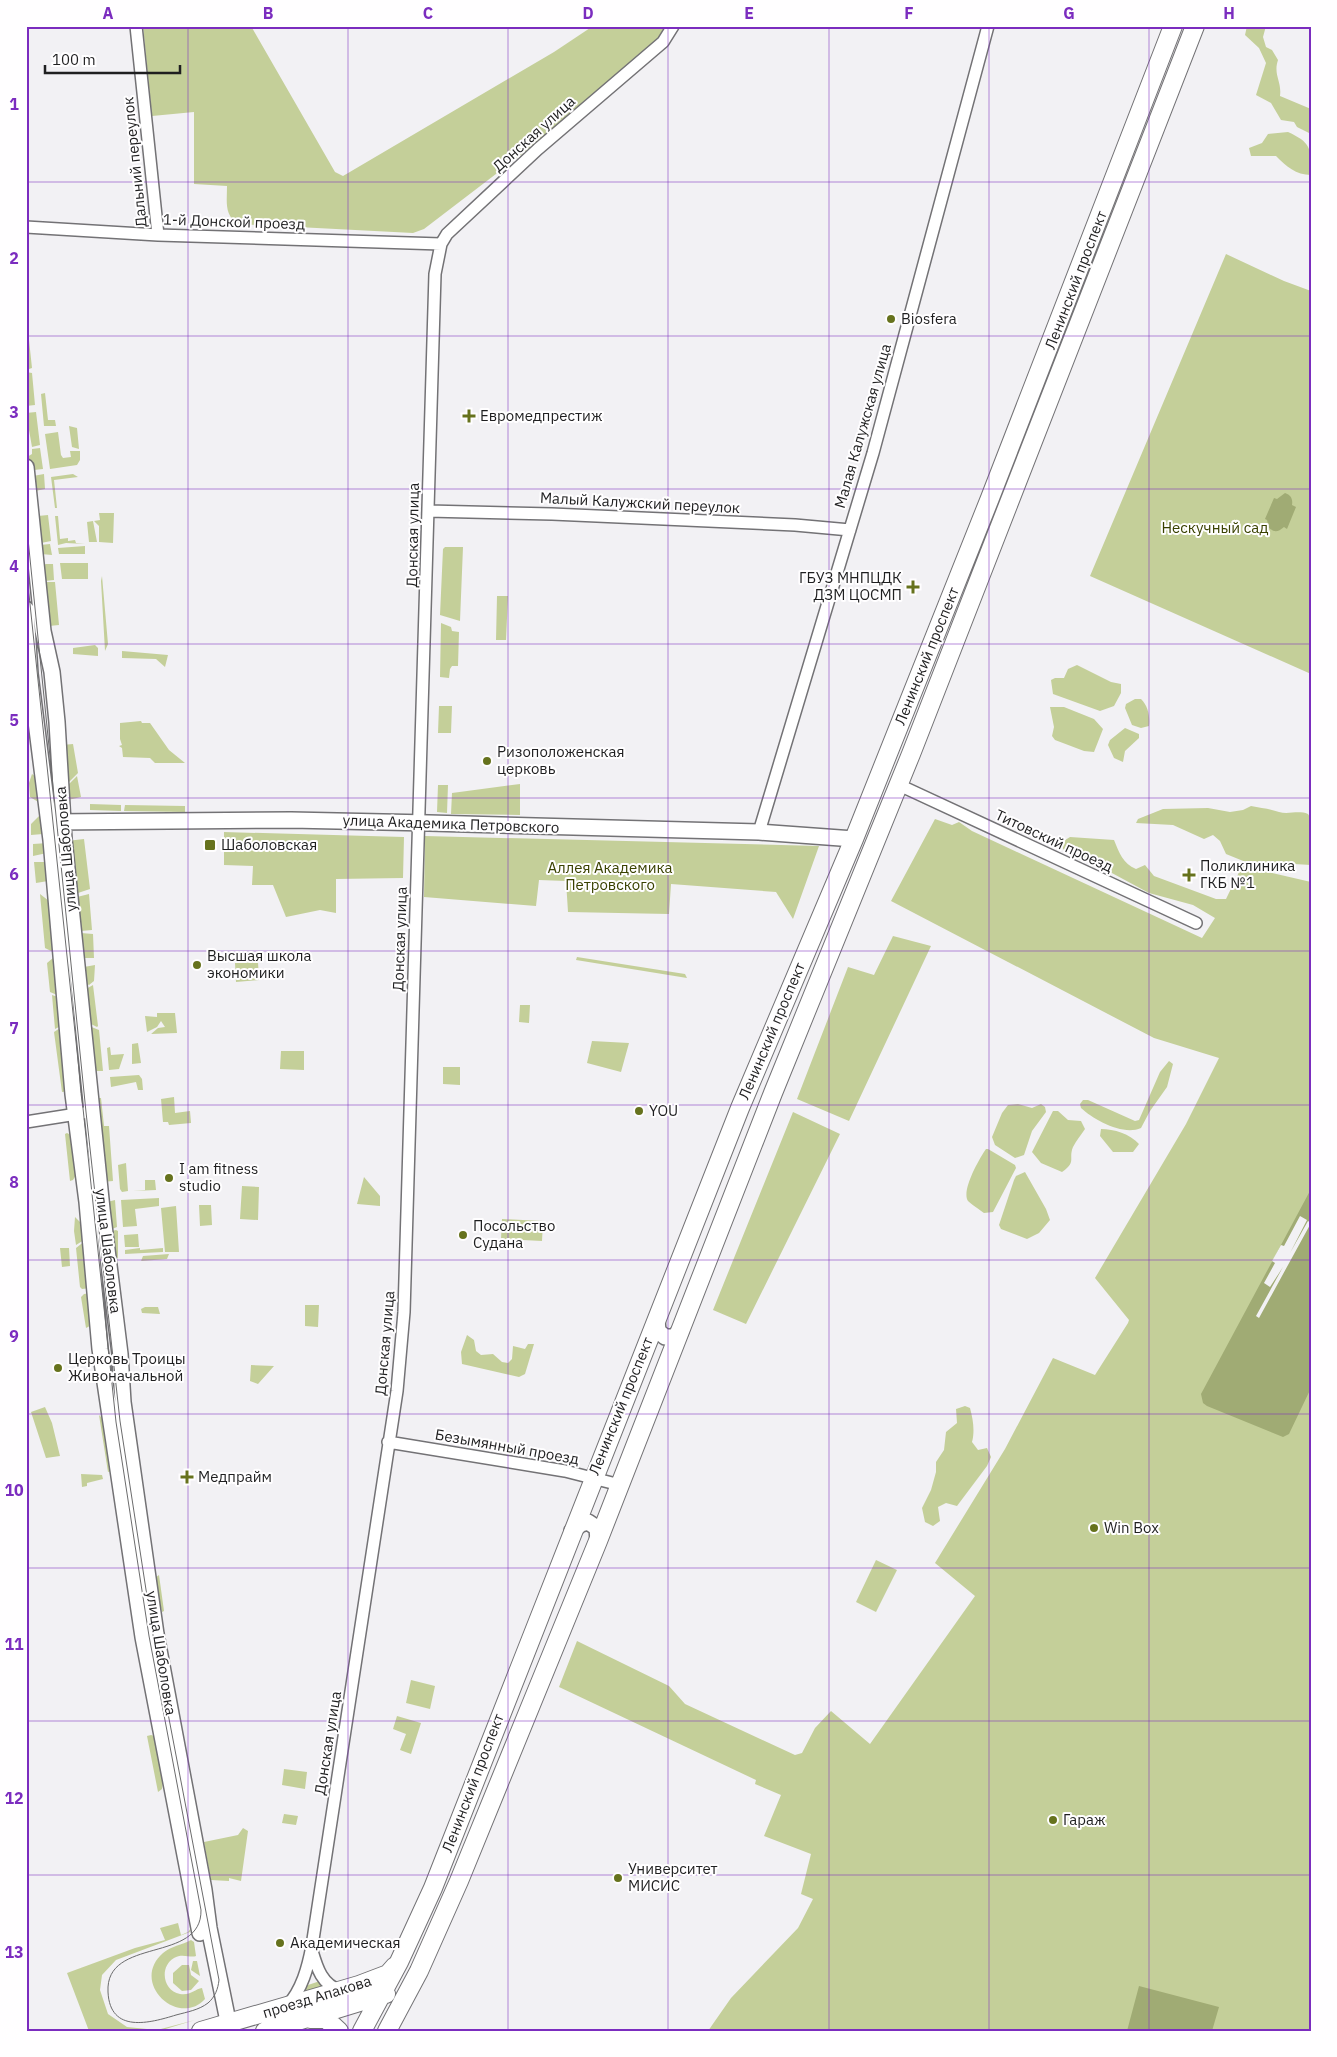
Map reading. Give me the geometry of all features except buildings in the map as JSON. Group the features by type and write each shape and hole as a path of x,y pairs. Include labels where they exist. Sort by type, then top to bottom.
{"main road":[{"name":"Ленинский проспект","path":"362,2031 399,1962 436,1879 592,1478 765,1045 854,840 1005,461 1173,26"},
{"name":"Ленинский проспект","path":"387,2031 419,1971 459,1881 598,1541 772,1093 899,785 1195,26"},
{"name":"улица Шаболовка","path":"26,467 43,632 52,672 58,722 55,822 73,1094 93,1258 93,1290 143,1637 217,2009 215,2020 205,2030"},
{"name":"улица Шаболовка","path":"26,609 30,674 55,822 92,1112 107,1261 113,1288 123,1402 156,1634 203,1882 214,1954 230,2027"},
{"name":"улица Академика Петровского","path":"55,822 291,820 759,832 854,840"},
{"path":"656,1320 658,1331 665,1337 673,1337 681,1330"},
{"path":"572,1531 581,1524 588,1522 597,1528 598,1541"},
{"name":"проезд Апакова","path":"205,2030 230,2027 286,2007 378,1979 388,1974 399,1962"},
{"path":"265,2031 382,1996 403,1987 419,1971"},
{"path":"304,2019 326,2020 339,2031"}],"street":[{"name":"Дальний переулок","path":"136,26 158,235"},
{"name":"Донская улица","path":"286,2007 298,1993 312,1949 396,1391 404,1312 435,274 442,244 447,234 538,149 663,42 673,26"},
{"name":"Малая Калужская улица","path":"759,832 873,453 988,26"},
{"name":"1-й Донской проезд","path":"26,227 158,235 442,244"},
{"name":"Малый Калужский переулок","path":"428,511 552,514 850,530"},
{"name":"Титовский проезд","path":"899,785 1196,923"},
{"path":"60,1116 70,1108 73,1094"},
{"path":"26,1122 92,1112"},
{"name":"Безымянный проезд","path":"388,1442 592,1478 620,1485"},
{"name":"Донская улица","path":"312,1949 319,1973 330,1985 341,1991"}],"green space":[{"path":"143,26 251,26 335,172 343,176 554,52 593,26 668,26 657,41 530,148 424,229 413,233 238,224 230,217 228,212 227,186 194,184 194,112 152,116"},
{"path":"1247,26 1266,26 1263,37 1266,47 1272,50 1278,60 1276,70 1280,86 1280,96 1311,109 1311,134 1297,127 1294,122 1281,120 1271,103 1256,95 1266,63 1259,48 1245,35"},
{"path":"1288,132 1306,144 1311,159 1311,175 1296,172 1276,156 1251,156 1249,148 1262,143 1268,134"},
{"name":"Нескучный сад","path":"1226,254 1284,281 1311,291 1311,674 1090,576"},
{"path":"26,339 29,340 32,368 26,370"},
{"path":"26,372 32,373 35,405 26,406"},
{"path":"45,393 48,420 55,420 56,426 44,426 41,394"},
{"path":"36,412 40,445 32,447 29,430 26,428 26,413"},
{"path":"69,426 77,428 79,449 72,447"},
{"path":"58,432 63,458 71,457 70,451 80,451 80,460 77,465 50,469 45,434"},
{"path":"40,448 43,469 34,470 28,465 27,457 32,454 32,449"},
{"path":"44,474 45,489 35,491 33,476"},
{"path":"73,474 78,477 54,480 57,508 55,508 51,477"},
{"path":"99,513 114,513 113,543 99,542 99,526 94,521 100,520"},
{"path":"48,515 51,541 41,543 38,516"},
{"path":"55,516 58,516 60,539 68,538 68,541 75,540 76,543 85,544 66,543 58,545"},
{"path":"93,521 97,542 89,542 87,522"},
{"path":"50,544 52,555 41,554 40,545"},
{"path":"85,546 85,554 59,554 58,548"},
{"path":"445,547 463,547 460,621 440,615 443,549"},
{"path":"60,563 88,563 88,579 62,579"},
{"path":"53,564 54,580 45,581 41,566"},
{"path":"102,576 108,644 105,651 101,581"},
{"path":"45,582 55,582 59,625 49,626"},
{"path":"497,596 508,596 506,640 496,640"},
{"path":"441,623 451,627 452,631 459,632 458,666 452,666 449,678 440,677"},
{"path":"95,645 98,648 98,656 73,654 73,648"},
{"path":"122,651 168,655 165,667 156,659 122,658"},
{"path":"1077,665 1111,682 1121,684 1121,693 1114,706 1100,711 1053,694 1051,680 1064,678 1068,669"},
{"path":"1135,699 1141,699 1147,708 1149,726 1141,728 1132,725 1125,708 1126,704"},
{"path":"439,706 452,706 451,733 438,733"},
{"path":"1050,707 1064,707 1094,719 1103,729 1094,752 1084,751 1055,740 1052,736 1054,727"},
{"path":"141,721 142,723 150,723 169,750 185,763 155,763 150,758 123,757 122,748 119,746 122,745 120,723"},
{"path":"1125,728 1139,734 1139,738 1125,751 1123,762 1114,758 1108,745 1110,740"},
{"path":"73,744 78,773 67,784 62,745"},
{"path":"32,774 36,777 40,803 30,797 29,783"},
{"path":"77,776 81,797 68,800 67,786"},
{"path":"520,784 520,815 451,814 452,793"},
{"path":"438,785 448,785 447,813 437,812"},
{"path":"90,804 121,805 121,811 90,810"},
{"path":"125,805 185,806 185,812 124,811"},
{"path":"1251,806 1282,813 1301,812 1308,814 1311,819 1311,865 1294,864 1280,869 1272,865 1258,867 1226,854 1220,841 1213,835 1204,839 1173,825 1136,823 1138,819 1163,809 1208,808 1230,812 1243,810"},
{"path":"42,813 43,834 31,835 31,824"},
{"path":"935,819 952,825 959,822 972,831 1202,938 1215,918 1193,905 1149,893 1097,865 1079,859 1063,849 1062,842 1070,837 1114,840 1122,857 1132,867 1136,869 1145,865 1154,876 1216,899 1226,899 1242,866 1311,882 1311,2031 708,2031 731,1998 798,1928 813,1899 801,1894 811,1854 764,1836 781,1795 755,1784 756,1780 559,1687 577,1641 669,1686 685,1704 795,1755 802,1753 815,1728 831,1711 870,1744 975,1596 935,1563 1005,1449 1053,1358 1095,1375 1128,1323 1129,1320 1095,1278 1186,1124 1219,1058 1154,1038 891,901"},
{"path":"224,832 404,837 403,878 336,879 336,913 320,910 286,917 273,885 252,885 253,866 224,865"},
{"name":"Аллея Академика Петровского","path":"425,836 819,846 793,919 776,892 671,884 669,914 568,912 566,881 539,880 536,906 424,897"},
{"path":"84,839 90,889 78,893 67,841"},
{"path":"48,843 47,853 33,856 33,844"},
{"path":"34,862 47,862 48,881 36,883"},
{"path":"40,894 49,901 53,952 45,948"},
{"path":"89,894 92,930 81,931 77,897"},
{"path":"81,933 93,934 94,958 82,958"},
{"path":"893,936 931,946 849,1121 797,1099 848,967 874,975"},
{"path":"577,957 685,974 687,978 576,960"},
{"path":"53,958 55,959 57,995 50,992 47,963"},
{"path":"258,962 259,980 236,982 235,963"},
{"path":"95,965 94,981 89,985 81,981 84,967"},
{"path":"93,985 97,1027 89,1023 86,989"},
{"path":"52,995 58,997 61,1026 55,1029"},
{"path":"520,1005 530,1005 529,1023 519,1022"},
{"path":"157,1013 175,1013 177,1033 151,1034 158,1028 165,1027 161,1021 157,1027 147,1032 145,1016 157,1017"},
{"path":"63,1026 69,1091 62,1092 54,1032"},
{"path":"89,1026 99,1030 103,1071 95,1071"},
{"path":"592,1041 629,1043 621,1072 587,1063"},
{"path":"138,1043 141,1063 132,1064 132,1044"},
{"path":"110,1047 111,1055 124,1054 119,1069 109,1070 107,1048"},
{"path":"281,1051 304,1051 304,1070 280,1069"},
{"path":"1169,1061 1173,1064 1167,1087 1150,1111 1141,1128 1126,1130 1109,1125 1101,1122 1081,1108 1080,1104 1083,1100 1088,1100 1135,1121 1139,1120 1160,1072"},
{"path":"443,1067 460,1067 460,1085 443,1084"},
{"path":"139,1075 142,1079 143,1090 138,1090 136,1082 111,1087 110,1077"},
{"path":"174,1097 175,1113 190,1111 191,1123 169,1125 168,1122 163,1122 161,1099"},
{"path":"94,1098 101,1098 104,1126 109,1126 113,1181 102,1182"},
{"path":"1018,1104 1032,1108 1041,1104 1045,1107 1046,1112 1032,1131 1024,1155 1015,1158 995,1145 992,1137 1002,1113 1008,1105"},
{"path":"1053,1111 1058,1111 1068,1120 1081,1121 1085,1129 1073,1147 1071,1163 1062,1172 1041,1163 1032,1152"},
{"path":"793,1112 840,1134 746,1324 713,1310"},
{"path":"1101,1129 1122,1133 1131,1137 1139,1144 1133,1152 1113,1152 1100,1136"},
{"path":"65,1134 71,1135 76,1175 70,1181"},
{"path":"986,1149 1015,1165 1016,1168 993,1212 984,1213 968,1201 966,1196 972,1175"},
{"path":"126,1163 128,1191 122,1192 120,1189 118,1165"},
{"path":"1025,1172 1046,1209 1050,1220 1039,1233 1027,1239 1001,1229 999,1225 1014,1180 1016,1176"},
{"path":"364,1177 380,1196 380,1206 357,1204"},
{"path":"145,1180 155,1180 156,1190 133,1191 145,1190"},
{"path":"242,1186 259,1187 258,1220 240,1219"},
{"path":"159,1198 159,1206 135,1209 137,1226 123,1227 121,1200"},
{"path":"115,1200 117,1227 112,1229 107,1202"},
{"path":"199,1205 211,1205 212,1225 200,1226"},
{"path":"176,1206 179,1252 165,1252 161,1208"},
{"path":"75,1217 81,1223 84,1240 76,1245 74,1231"},
{"path":"502,1219 543,1221 542,1241 501,1239"},
{"path":"112,1231 118,1231 118,1258 114,1257"},
{"path":"138,1234 139,1247 125,1247 124,1235"},
{"path":"85,1241 91,1288 82,1289 80,1287 76,1248"},
{"path":"60,1248 69,1248 70,1266 62,1267"},
{"path":"140,1248 140,1250 163,1248 163,1252 125,1254 125,1250"},
{"path":"169,1254 167,1259 141,1261 143,1256"},
{"path":"91,1293 92,1325 86,1328 81,1297 84,1294"},
{"path":"305,1305 319,1305 318,1327 305,1326"},
{"path":"145,1307 158,1307 160,1314 142,1313 141,1309"},
{"path":"467,1335 474,1340 476,1351 481,1355 493,1354 502,1362 508,1363 512,1359 513,1346 525,1349 528,1344 534,1344 525,1374 519,1377 462,1364 461,1352"},
{"path":"251,1365 274,1366 258,1384 250,1381"},
{"path":"965,1406 970,1408 972,1416 972,1442 978,1450 987,1448 991,1457 987,1466 957,1506 946,1503 938,1507 940,1521 933,1526 925,1522 922,1508 931,1490 936,1472 936,1462 944,1450 946,1432 957,1423 956,1409"},
{"path":"45,1407 52,1423 60,1456 46,1458 31,1412"},
{"path":"99,1415 104,1420 111,1471 108,1472"},
{"path":"81,1474 102,1475 103,1479 87,1483 87,1486 82,1487"},
{"path":"876,1560 897,1570 876,1612 856,1602"},
{"path":"159,1575 164,1611 162,1612 155,1578"},
{"path":"411,1680 435,1686 430,1709 406,1703"},
{"path":"397,1716 421,1723 411,1754 400,1750 406,1734 393,1729"},
{"path":"147,1736 154,1736 163,1781 162,1789 158,1792"},
{"path":"284,1769 307,1772 305,1789 282,1785"},
{"path":"284,1814 298,1816 296,1825 282,1823"},
{"path":"243,1828 248,1831 241,1881 229,1878 229,1881 211,1880 204,1842 238,1835"},
{"path":"178,1923 181,1935 188,1932 191,1928 190,1932 116,1960 102,1975 100,1990 108,2014 127,2027 157,2030 195,2020 159,2031 89,2031 67,1973 135,1948 165,1940 160,1928"},
{"path":"191,1940 194,1942 196,1956 174,1958 166,1967 165,1973 167,1984 174,1992 187,1994 202,1988 205,1999 194,2007 183,2008 171,2005 162,1998 154,1988 152,1977 154,1965 163,1953"},
{"path":"193,1961 197,1961 200,1976 191,1970"},
{"path":"182,1965 189,1965 191,1975 199,1981 191,1990 182,1991 173,1983 173,1973"},
{"path":"320,1981 327,1988 301,1996 305,1986"}],"shaded area":[{"path":"1285,493 1290,496 1292,505 1296,507 1287,529 1284,527 1278,531 1273,531 1269,528 1265,519 1274,498 1277,499"},
{"path":"1311,1189 1311,1388 1289,1434 1283,1437 1207,1406 1203,1403 1201,1394"},
{"path":"1139,1986 1219,2007 1212,2031 1127,2031"}],"pier":[{"path":"1300,1216 1307,1220 1290,1253 1308,1221 1311,1223 1259,1318 1256,1316 1283,1267 1270,1287 1264,1283 1275,1263 1272,1261 1281,1245 1284,1246"}],"tram line":[{"path":"26,519 86,1112 120,1421 153,1635 219,1980 217,1990 210,2001 197,2009 155,2021 144,2022 124,2020 116,2014 110,2005 108,1992 111,1975 121,1963 186,1938 197,1927 201,1910 149,1636 116,1422 26,566"}],"place":[{"name":"Biosfera","path":"891,319"},
{"name":"Евромедпрестиж","path":"469,416"},
{"name":"ГБУЗ МНПЦДК ДЗМ ЦОСМП","path":"913,587"},
{"name":"Ризоположенская церковь","path":"487,761"},
{"name":"Шаболовская","path":"210,845"},
{"name":"Поликлиника ГКБ №1","path":"1189,875"},
{"name":"Высшая школа экономики","path":"197,965"},
{"name":"YOU","path":"639,1111"},
{"name":"I am fitness studio","path":"169,1178"},
{"name":"Посольство Судана","path":"463,1235"},
{"name":"Церковь Троицы Живоначальной","path":"58,1368"},
{"name":"Медпрайм","path":"187,1477"},
{"name":"Win Box","path":"1094,1528"},
{"name":"Гараж","path":"1053,1820"},
{"name":"Университет МИСИС","path":"618,1878"},
{"name":"Академическая","path":"280,1943"}]}
